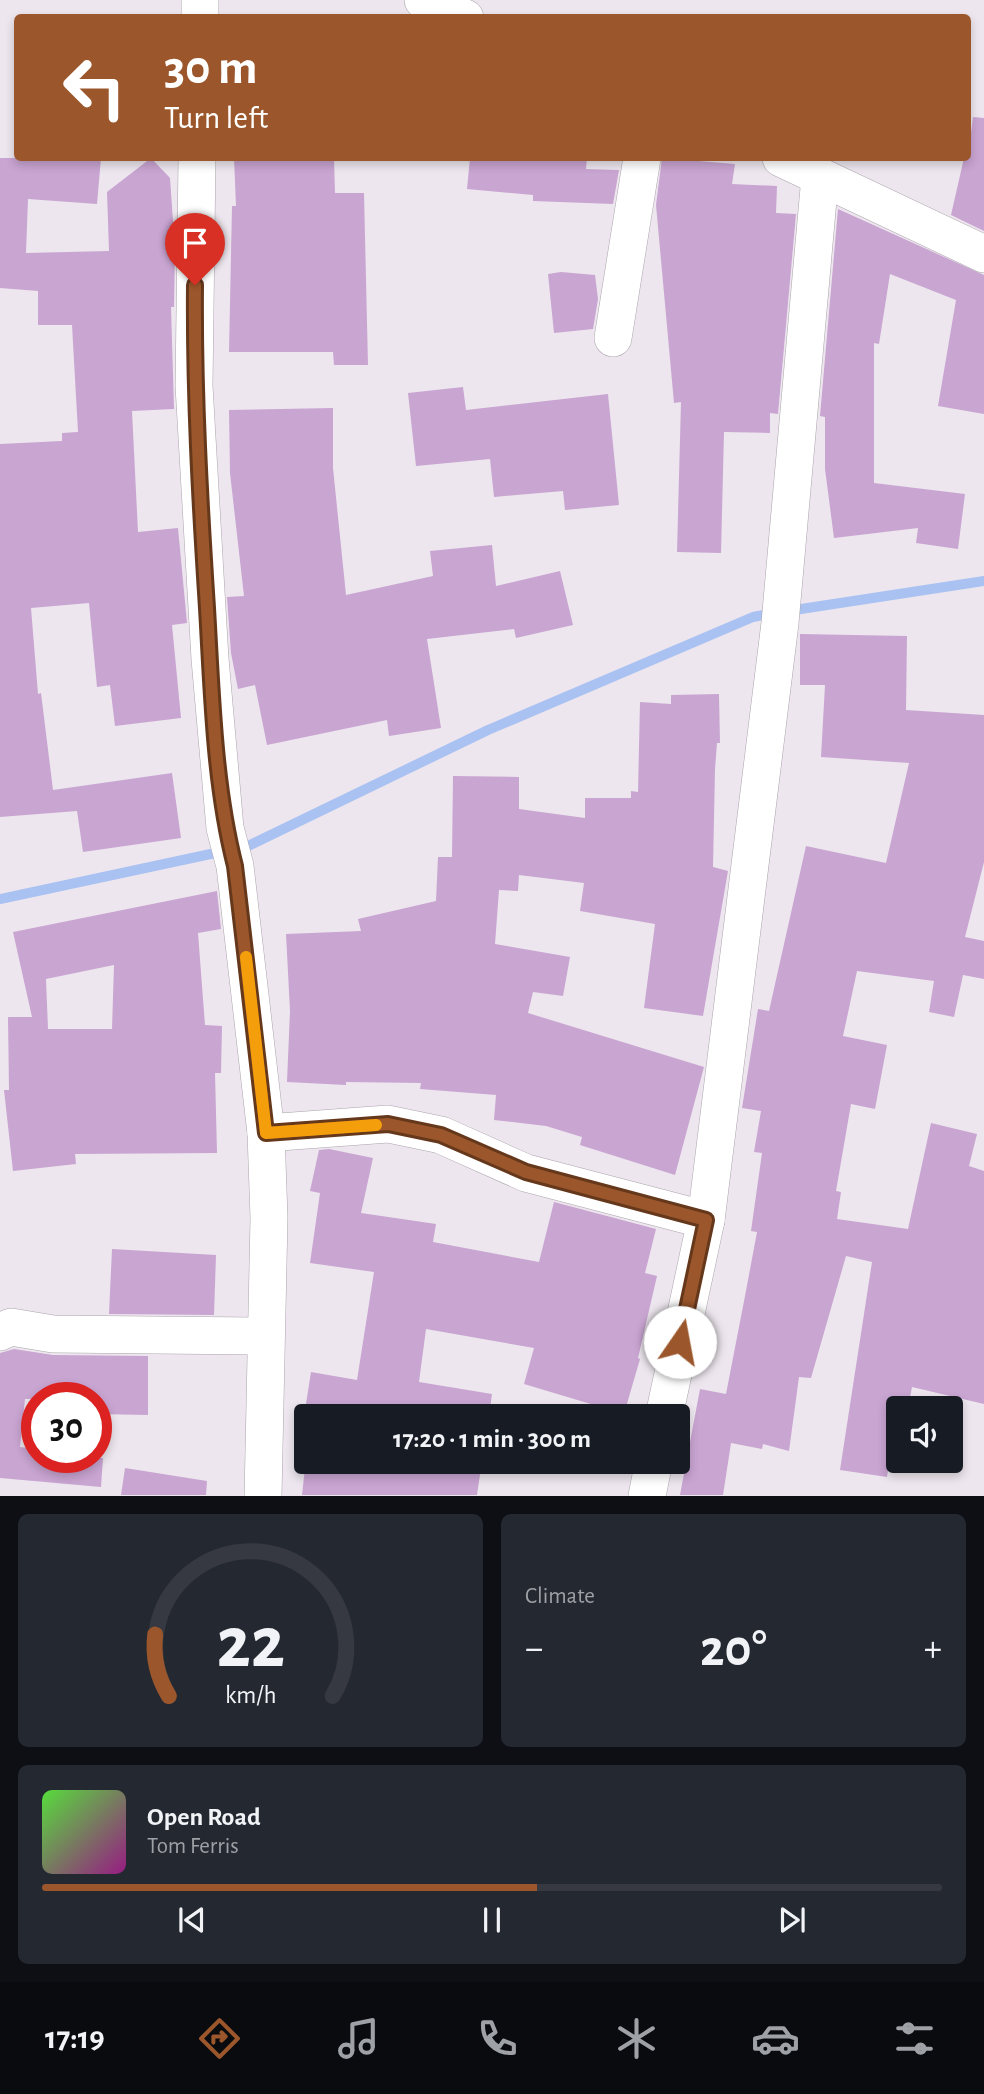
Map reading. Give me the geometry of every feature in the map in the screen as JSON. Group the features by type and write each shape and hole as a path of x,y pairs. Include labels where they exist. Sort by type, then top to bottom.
{"street":[{"path":"423,0 456,14"},
{"path":"197,161 194,386 210,659 225,828 235,866 266,1133 269,1218 263,1496"},
{"path":"613,338 642,161"},
{"path":"786,161 984,254"},
{"path":"667,1404 706,1220 781,611 820,177"},
{"path":"266,1133 388,1124 441,1135 526,1172 706,1220"},
{"path":"0,1332 11,1327 53,1334 267,1336"},
{"path":"647,1496 651,1474"}],"building":[{"path":"973,117 984,118 984,231 951,215 963,161 971,161"},
{"path":"0,158 14,158 14,161 101,161 97,204 28,199 26,253 109,251 107,192 147,161 154,161 170,178 175,250 174,307 171,307 174,409 132,411 138,532 178,528 187,623 172,625 181,718 115,726 110,685 97,687 89,603 31,608 38,694 41,693 53,790 172,773 181,838 83,852 77,811 0,817 0,444 62,441 62,433 78,432 72,325 38,325 38,291 0,288"},
{"path":"234,161 334,161 335,193 364,193 368,365 334,365 333,352 229,352 232,206 236,206"},
{"path":"470,161 587,161 586,169 619,170 613,204 533,201 533,195 467,189"},
{"path":"662,161 698,161 735,164 732,184 777,186 776,213 796,214 778,414 770,413 770,433 724,432 721,553 677,552 681,402 674,403 656,205"},
{"path":"838,209 984,275 984,414 938,406 956,300 890,274 879,344 874,343 874,483 965,494 958,549 916,543 918,528 834,538 825,469 825,417 820,416"},
{"path":"561,272 595,275 598,299 593,329 554,333 548,274"},
{"path":"463,387 466,410 608,394 619,505 565,510 563,491 494,497 490,459 416,466 408,393"},
{"path":"333,408 333,468 346,595 433,576 430,551 492,545 496,586 560,571 573,625 516,638 514,629 427,639 441,728 389,736 387,720 267,745 255,685 238,689 231,653 227,597 244,596 230,473 229,410"},
{"path":"800,634 907,636 906,710 984,715 984,862 965,937 984,941 984,979 963,975 954,1017 929,1012 934,981 857,971 843,1036 887,1045 875,1109 851,1104 836,1191 841,1192 837,1219 908,1229 931,1123 977,1134 969,1166 984,1171 984,1404 963,1399 963,1396 950,1396 912,1387 910,1396 886,1396 887,1477 840,1470 872,1262 846,1256 811,1378 799,1377 789,1451 763,1444 762,1449 731,1443 723,1495 680,1495 684,1474 690,1474 690,1442 700,1389 726,1394 757,1232 751,1231 762,1153 754,1152 761,1111 742,1108 758,1009 769,1011 806,846 886,863 909,763 821,757 825,685 800,685"},
{"path":"719,694 720,743 717,743 715,769 713,867 728,871 703,1016 644,1008 655,924 580,911 584,883 519,875 518,891 499,890 495,944 570,957 563,996 533,992 528,1013 704,1067 675,1175 580,1145 582,1137 546,1126 494,1120 496,1095 420,1089 421,1083 346,1082 346,1085 287,1082 290,1011 286,934 361,931 358,919 436,901 438,857 452,857 453,776 519,777 519,809 585,818 585,798 631,798 631,791 638,792 640,702 671,704 671,695"},
{"path":"217,891 221,929 198,933 205,1025 222,1026 221,1073 215,1073 217,1153 75,1154 76,1164 13,1171 4,1090 9,1090 8,1017 32,1017 13,932","holes":["114,965 112,1029 48,1029 46,979"]},
{"path":"329,1149 373,1158 361,1213 436,1224 433,1242 539,1262 554,1202 656,1229 645,1273 657,1276 638,1358 640,1359 627,1404 591,1404 524,1384 534,1348 426,1329 419,1382 492,1394 491,1404 306,1404 311,1372 357,1380 374,1272 310,1263 320,1193 310,1191 319,1150"},
{"path":"112,1249 216,1255 214,1315 109,1314"},
{"path":"14,1349 53,1355 148,1356 148,1415 112,1414 112,1382 21,1382 21,1473 102,1473 101,1487 0,1478 0,1353"},
{"path":"125,1468 207,1481 206,1495 121,1495"},
{"path":"304,1474 480,1474 477,1495 302,1495"}],"waterway":[{"path":"788,611 984,581"},
{"path":"0,899 248,846 488,730 753,617 773,613"}],"slow traffic":[{"path":"246,957 266,1133 376,1125"}],"route":[{"path":"195,285 194,386 210,659 225,828 235,866 266,1133 388,1124 441,1135 526,1172 706,1220 680,1342"}]}
